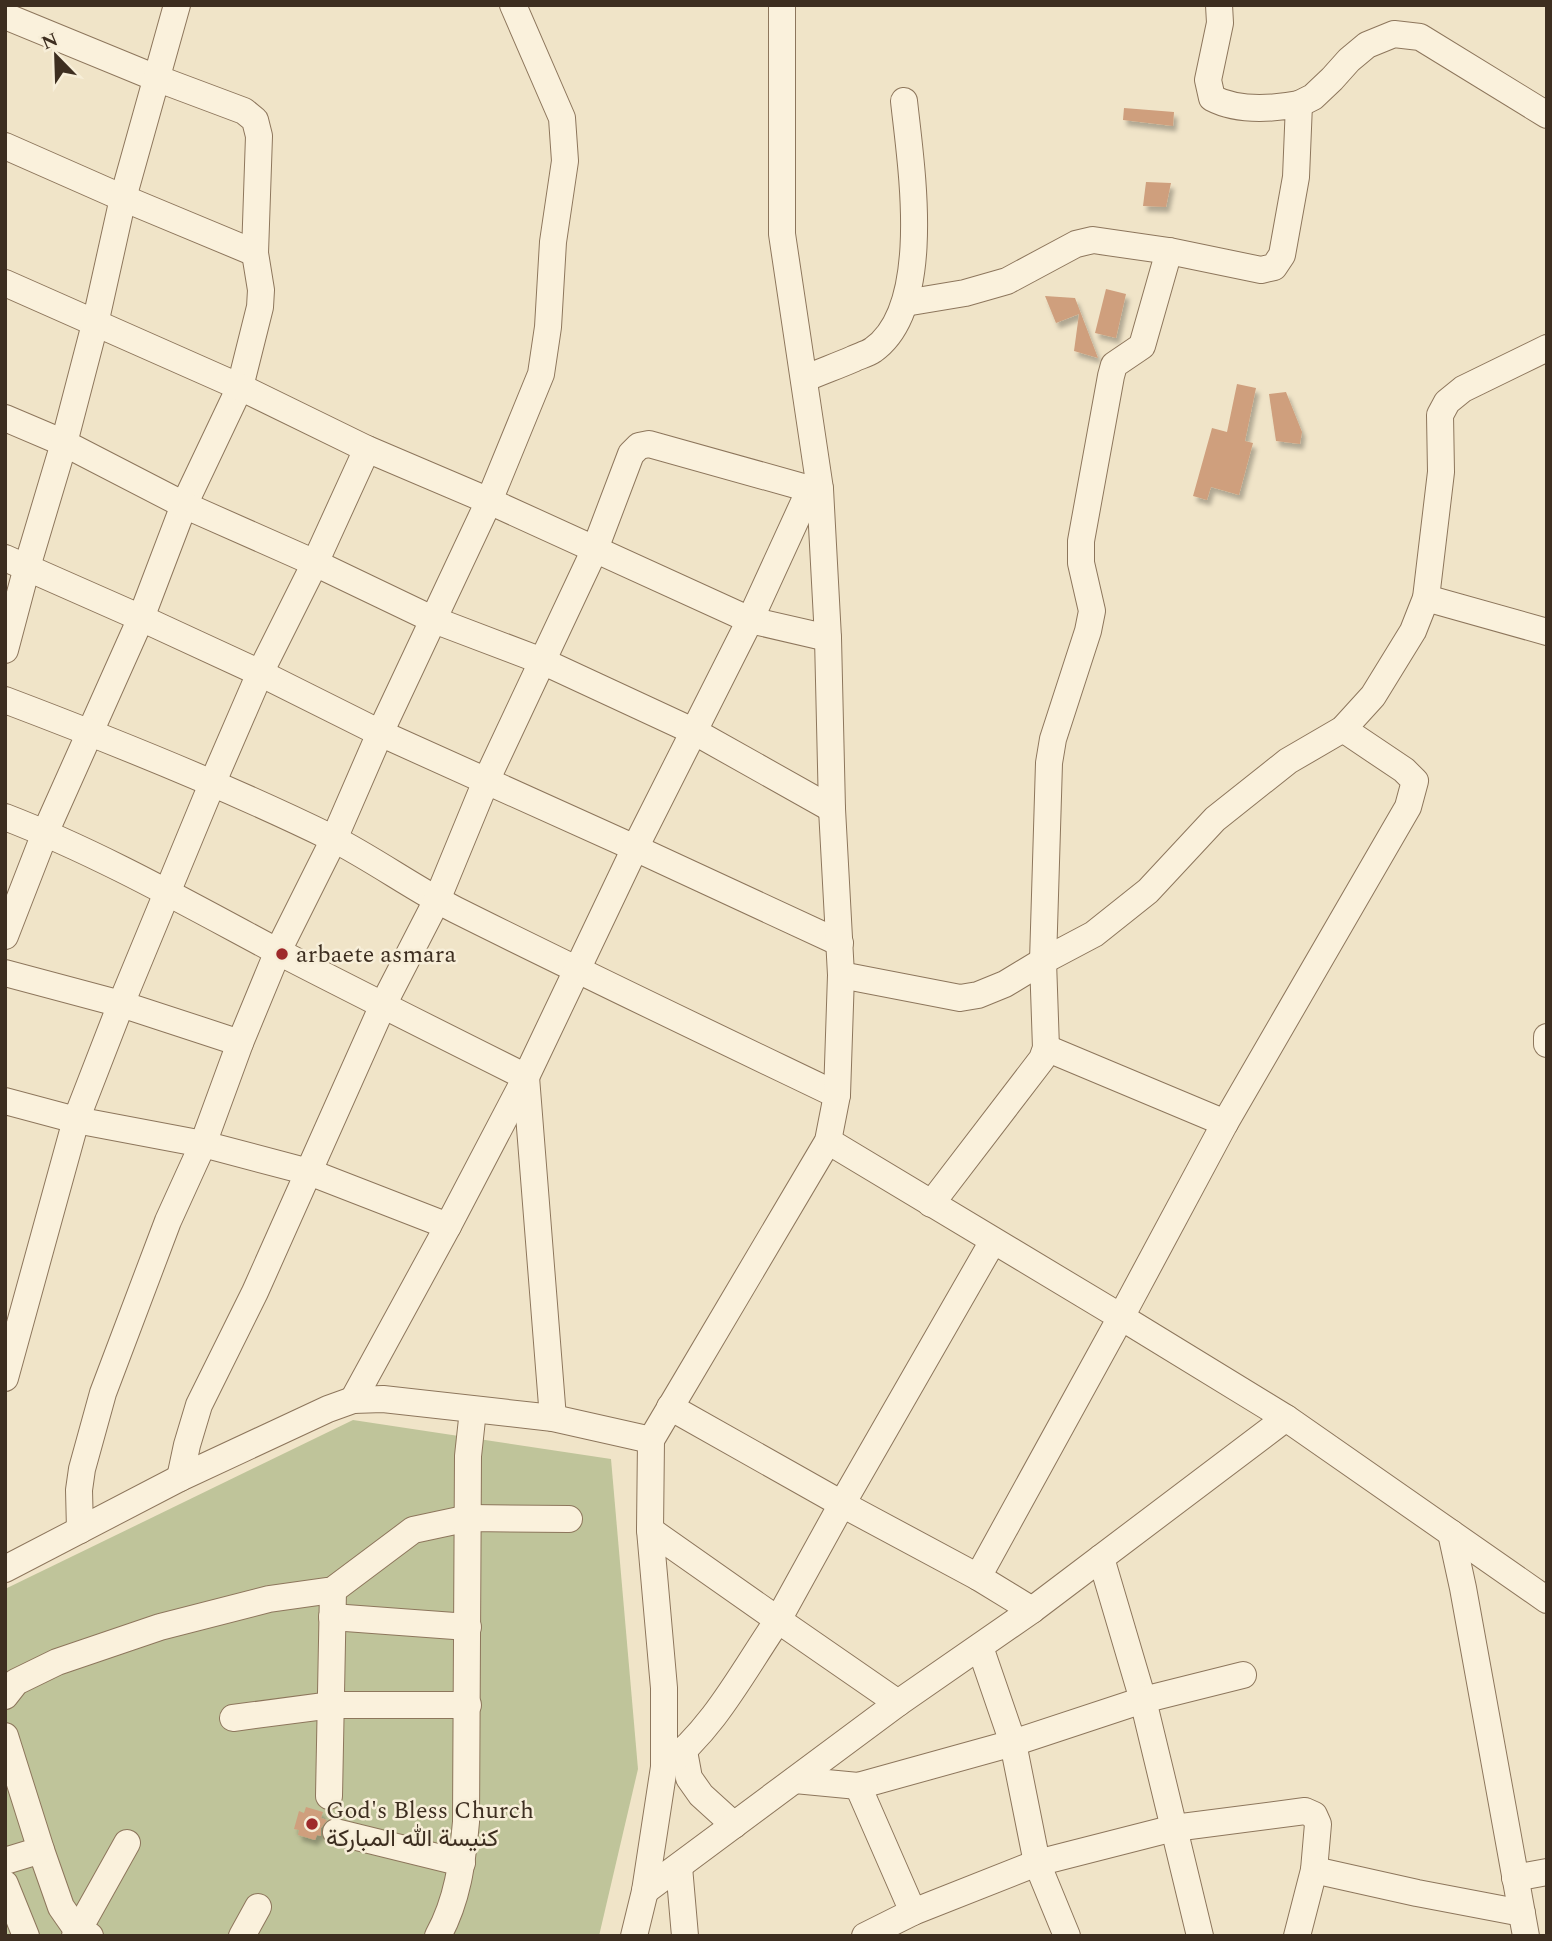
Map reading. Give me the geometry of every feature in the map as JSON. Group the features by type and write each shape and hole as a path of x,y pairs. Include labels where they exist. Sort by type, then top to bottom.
{"street":[{"path":"5,650 16,562 64,443 95,324 123,198 177,5"},
{"path":"80,1530 79,1490 103,1392 168,1221 203,1144 278,951 334,839 380,733 489,501 541,374 548,327 553,242 565,161 562,118 513,5"},
{"path":"634,1936 674,1759 664,1688 650,1530 650,1440 828,1141 837,1095 841,975 832,809 828,638 804,379 782,234 782,5"},
{"path":"1219,5 1220,23 1208,80 1212,98 1222,103 1277,108 1299,104 1313,97 1367,45 1394,34 1420,37 1547,115"},
{"path":"5,936 45,832 141,618 184,505 240,387 260,307 261,290 255,253 259,136 255,120 244,111 7,17"},
{"path":"804,379 873,351 889,334 905,303 913,266 914,205 904,101"},
{"path":"905,303 965,293 1007,281 1076,244 1093,240 1168,251 1261,270 1274,267 1283,255 1296,177 1299,104"},
{"path":"5,146 255,253"},
{"path":"931,1203 1042,1059 1046,1048 1043,961 1049,763 1053,739 1092,611 1081,563 1081,541 1114,365 1142,346 1168,251"},
{"path":"5,283 240,387 367,449 489,501 750,621 828,638"},
{"path":"841,975 960,998 978,995 1005,984 1094,934 1148,891 1215,819 1288,761 1343,729 1373,695 1413,631 1426,598 1441,472 1440,415 1447,402 1463,389 1547,348"},
{"path":"5,418 64,443 184,505 315,563 434,621 542,662 695,732 832,809"},
{"path":"180,1478 199,1405 255,1292 383,1005 437,900 486,781 595,549 631,454 639,446 649,444 815,489"},
{"path":"5,1378 76,1120 121,1004 260,673 315,563 367,449"},
{"path":"353,1400 526,1077 635,848 815,489"},
{"path":"16,562 260,673 380,733 840,943"},
{"path":"1426,598 1547,632"},
{"path":"5,700 212,784 334,839 437,900 837,1095"},
{"path":"978,1577 1225,1123 1408,807 1415,782 1404,770 1343,729"},
{"path":"5,817 45,832 526,1077"},
{"path":"5,973 121,1004 240,1043"},
{"path":"1547,1037 1547,1044"},
{"path":"1046,1048 1225,1123"},
{"path":"526,1077 553,1418"},
{"path":"5,1101 76,1120 203,1144 309,1172 448,1226"},
{"path":"828,1141 1286,1418 1547,1600"},
{"path":"674,1759 703,1731 778,1620 993,1241"},
{"path":"5,1569 180,1478 353,1400 383,1399 553,1418 650,1440"},
{"path":"670,1407 978,1577 1032,1610"},
{"path":"438,1936 454,1901 462,1863 466,1822 468,1456 472,1410"},
{"path":"645,1891 898,1703 1032,1610 1286,1418"},
{"path":"5,1696 16,1682 57,1662 160,1627 269,1599 333,1590 413,1530 469,1518 569,1519"},
{"path":"650,1530 898,1703"},
{"path":"1314,1870 1417,1893 1524,1924 1451,1533"},
{"path":"1101,1558 1143,1700 1200,1936"},
{"path":"329,1796 333,1590"},
{"path":"332,1617 468,1626"},
{"path":"979,1647 1013,1743 1037,1863 1067,1936"},
{"path":"795,1780 858,1786 1013,1743 1143,1700 1243,1675"},
{"path":"233,1718 332,1705 468,1705"},
{"path":"5,1736 61,1907 81,1934 127,1843"},
{"path":"674,1759 701,1795 734,1825"},
{"path":"858,1786 913,1912"},
{"path":"865,1936 913,1912 1037,1863 1174,1828 1305,1811 1314,1815 1318,1824 1314,1870 1297,1936"},
{"path":"336,1832 462,1863"},
{"path":"5,1861 41,1850"},
{"path":"679,1867 685,1936"},
{"path":"1515,1878 1547,1872"},
{"path":"5,1884 26,1936"},
{"path":"242,1936 258,1907"}],"green space":[{"path":"353,1420 611,1459 638,1769 599,1936 5,1936 5,1589"}],"building":[{"path":"1124,108 1174,112 1173,126 1123,120"},
{"path":"1146,182 1171,183 1166,207 1143,206"},
{"path":"1106,289 1126,294 1116,338 1095,333"},
{"path":"1045,296 1075,298 1098,358 1074,351 1079,314 1056,323"},
{"path":"1237,384 1256,388 1245,441 1253,443 1239,495 1211,487 1207,500 1193,496 1212,428 1227,432"},
{"path":"1286,392 1302,432 1300,444 1276,441 1269,394"},
{"name":"God's Bless Church كنيسة الله المباركة","path":"306,1807 323,1812 321,1818 327,1820 321,1828 321,1836 317,1835 315,1840 298,1835 299,1830 294,1829 299,1811 304,1813"}],"place":[{"name":"arbaete asmara","path":"282,954"},
{"name":"God's Bless Church كنيسة الله المباركة","path":"312,1824"}]}
